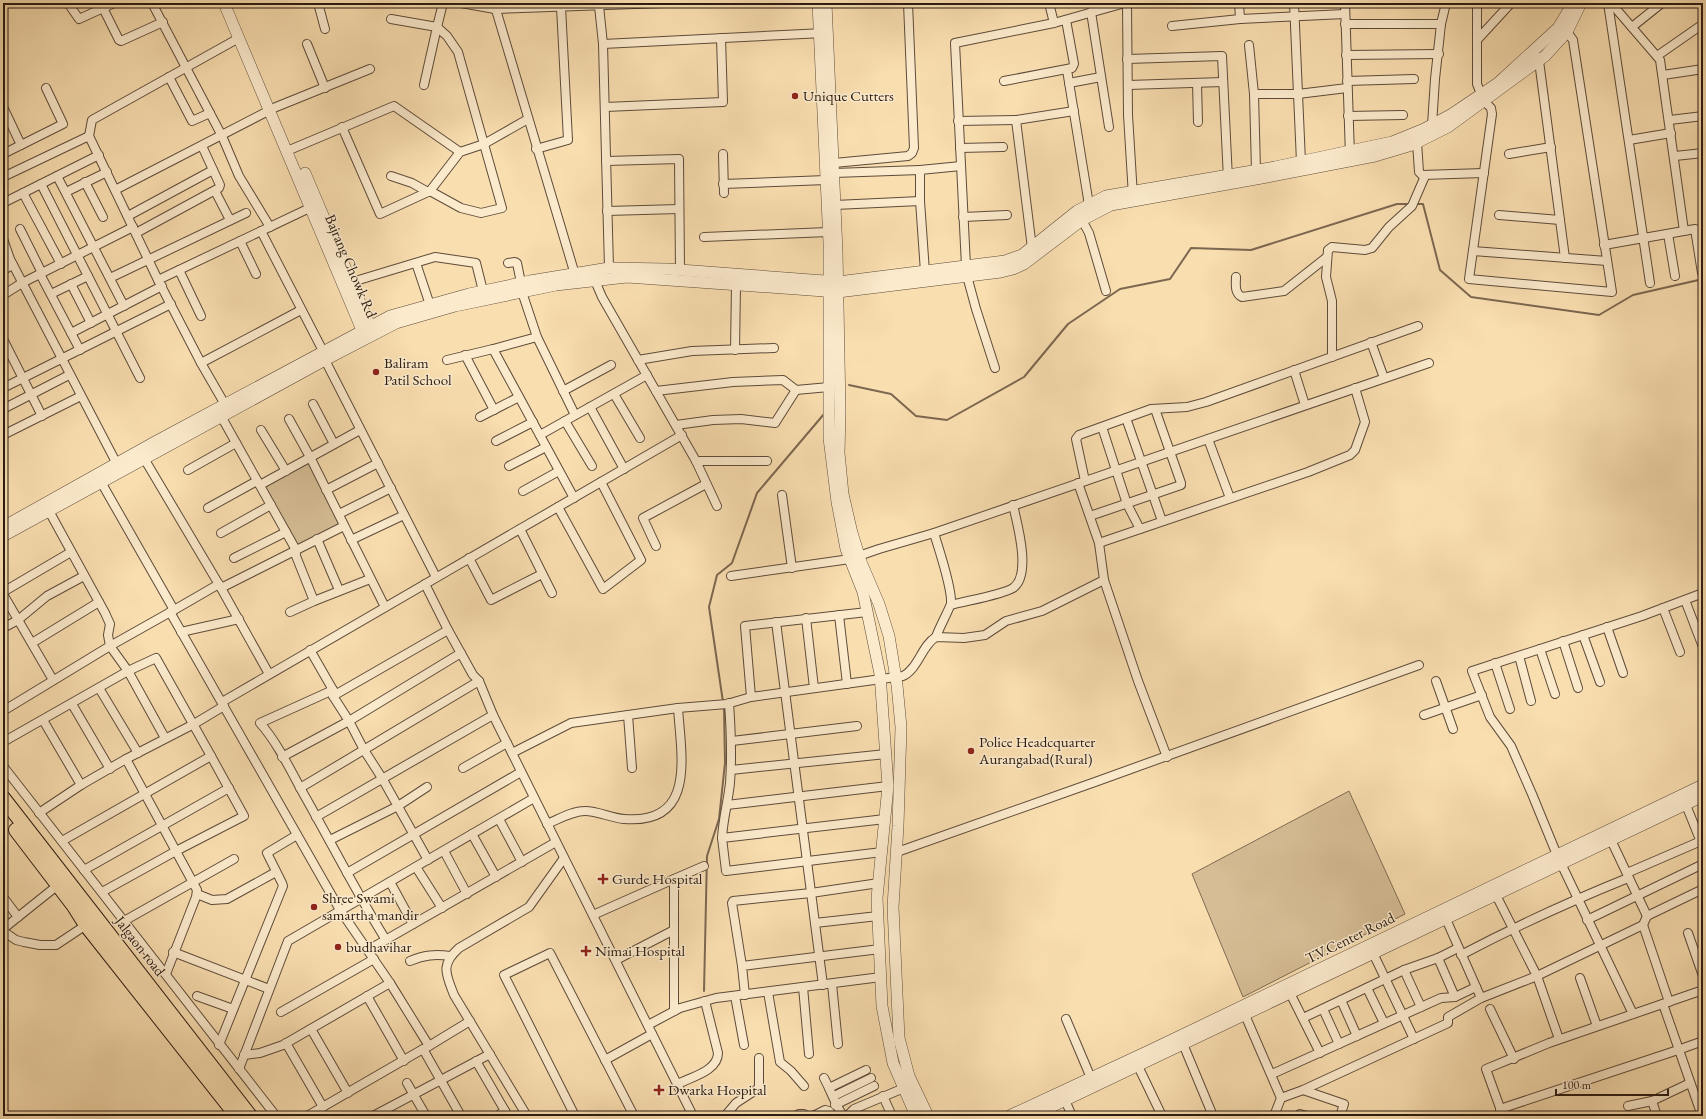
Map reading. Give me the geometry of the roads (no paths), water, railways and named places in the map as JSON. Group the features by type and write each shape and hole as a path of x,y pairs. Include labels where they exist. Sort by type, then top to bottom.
{"highway":[{"name":"Jalgaon road","path":"3,798 250,1116"},
{"name":"Jalgaon road","path":"3,812 86,925 237,1116"}],"street":[{"path":"68,3 79,19 108,5 119,40 121,41 163,22"},
{"path":"152,3 222,136 239,176 270,227"},
{"name":"Bajrang Chowk Rd","path":"224,3 273,110 368,331"},
{"name":"Bajrang Chowk Rd","path":"232,3 273,110"},
{"path":"318,3 325,29"},
{"path":"424,85 443,3"},
{"path":"462,3 494,6 561,7 580,5 599,6 664,3"},
{"path":"818,3 824,33 831,172 828,232 833,287 840,411 839,453 843,494 852,533 854,557 863,592 881,680 886,754 888,786 877,898 882,1006 893,1063 916,1116"},
{"path":"826,3 824,33 831,172 835,205 829,387 829,438 832,468 844,542 854,557 879,604 888,636 896,678 901,727 893,907 899,1038 909,1076 928,1116"},
{"path":"831,172 908,156 912,153 914,148 908,3"},
{"path":"1049,3 1054,23"},
{"path":"995,368 976,309 967,271 955,43 1054,23 1126,3 1133,196"},
{"path":"1239,3 1240,19"},
{"path":"1294,3 1301,162"},
{"path":"1345,3 1350,156"},
{"path":"1432,125 1441,24 1446,3"},
{"path":"1477,3 1477,84 1492,114 1469,279 1612,292 1573,40 1567,32"},
{"path":"1477,40 1511,3"},
{"path":"1228,180 1256,171 1301,162 1350,156 1375,156 1417,142 1448,127 1536,56 1558,28 1573,3"},
{"path":"1536,56 1546,56 1567,32 1581,3"},
{"path":"1608,3 1650,284"},
{"path":"1611,3 1660,60 1670,120 1684,231"},
{"path":"1632,27 1662,3"},
{"path":"494,6 576,278"},
{"path":"599,6 603,44 609,268"},
{"path":"536,148 568,140 561,7"},
{"path":"1091,12 1109,127"},
{"path":"1172,26 1240,19 1345,14"},
{"path":"391,19 437,27 447,36 458,52 502,208 481,214 461,208 412,183 391,176"},
{"path":"1004,81 1072,68 1074,64 1066,20"},
{"path":"1345,24 1441,24"},
{"path":"1657,56 1703,24"},
{"path":"603,44 824,33"},
{"path":"239,38 92,120 89,136 148,259 225,411 236,443 296,550 296,556 314,601"},
{"path":"605,107 723,102 721,38"},
{"path":"307,44 325,88"},
{"path":"1249,45 1254,94 1256,171"},
{"path":"1346,55 1439,54"},
{"path":"1128,59 1222,56 1228,180"},
{"path":"1536,56 1551,147 1565,258"},
{"path":"1663,75 1703,69"},
{"path":"115,190 273,110 370,70"},
{"path":"1067,70 1089,205"},
{"path":"169,77 192,121 210,113"},
{"path":"1070,83 1101,77"},
{"path":"1254,94 1298,94 1347,85 1414,79"},
{"path":"1128,85 1223,82"},
{"path":"1197,83 1198,122"},
{"path":"3,154 63,124 46,88"},
{"path":"982,269 1022,255 1077,211 1106,196 1133,196 1228,180 1350,156 1392,142 1432,125 1483,98"},
{"path":"290,149 394,106 460,152"},
{"path":"3,107 21,145"},
{"path":"958,121 1016,120 1074,111"},
{"path":"1348,116 1403,115"},
{"path":"1670,120 1703,116"},
{"path":"342,128 380,214 429,191 460,152 484,144 528,119"},
{"path":"1016,120 1032,248"},
{"path":"1629,140 1671,133"},
{"path":"3,177 89,136"},
{"path":"1417,142 1419,172 1425,176 1484,173"},
{"path":"3,295 22,283 77,255 134,230 215,191 220,185 202,146"},
{"path":"960,148 1003,147"},
{"path":"1509,154 1551,147"},
{"path":"1675,156 1703,153"},
{"path":"723,154 724,193"},
{"path":"3,203 99,155"},
{"path":"606,161 679,159 680,270"},
{"path":"723,184 831,172 920,170 961,166"},
{"path":"128,216 213,170"},
{"path":"920,170 920,201 925,272"},
{"path":"66,192 107,172"},
{"path":"57,176 124,306"},
{"path":"1332,356 1332,301 1326,277 1328,250 1332,247 1365,250 1372,248 1389,227 1412,205 1425,176"},
{"path":"85,182 103,217"},
{"path":"41,184 140,378"},
{"path":"215,191 230,220"},
{"path":"23,193 61,264"},
{"path":"3,527 225,411 368,331 390,316 483,291 522,287 593,276 736,285 833,287 982,269 1013,269 1024,264 1082,220 1111,205 1133,196"},
{"path":"835,205 920,201"},
{"path":"71,333 124,306 179,270 315,206"},
{"name":"Bajrang Chowk Rd","path":"315,206 352,282 368,331"},
{"path":"608,211 679,209"},
{"path":"110,278 246,213"},
{"path":"963,217 1007,215"},
{"path":"1499,215 1560,220"},
{"path":"1082,220 1089,233 1106,291"},
{"path":"20,229 80,350"},
{"path":"1604,245 1695,229 1702,273"},
{"path":"261,231 360,430 436,577"},
{"path":"704,237 828,232"},
{"path":"1668,234 1675,276"},
{"path":"240,241 256,274"},
{"path":"4,244 12,265 118,468"},
{"path":"1473,251 1607,261"},
{"path":"352,282 435,257 476,263 483,291"},
{"path":"1236,277 1236,291 1237,294 1242,297 1280,293 1288,289 1327,257"},
{"path":"416,263 430,305"},
{"path":"508,263 517,263 522,287 537,337 575,415"},
{"path":"3,270 12,265"},
{"path":"593,276 609,268 680,270 833,287 925,272 967,271"},
{"path":"179,270 201,316"},
{"path":"51,294 88,276"},
{"path":"593,276 602,297 682,435 717,506"},
{"path":"71,284 91,323"},
{"path":"736,285 736,349"},
{"path":"368,331 522,287"},
{"path":"3,388 171,304"},
{"path":"201,363 301,310"},
{"path":"1166,757 1138,681 1104,580 1099,543 1090,516 1082,482 1077,437 1126,418 1155,409 1196,405 1418,326"},
{"path":"447,360 537,337"},
{"path":"3,339 42,416"},
{"path":"1371,342 1384,378"},
{"path":"638,360 692,351 774,348"},
{"path":"493,349 574,498"},
{"path":"465,356 494,410"},
{"path":"731,576 792,568 854,557 934,533 1429,363"},
{"path":"563,391 611,365"},
{"path":"1294,370 1306,405"},
{"path":"3,409 70,375"},
{"path":"540,435 647,375"},
{"path":"656,391 733,382 783,380 796,390 829,387"},
{"path":"1099,543 1308,472 1350,455 1353,452 1365,422 1355,388"},
{"path":"676,425 713,420 741,419 775,423 796,390"},
{"path":"614,394 640,438"},
{"path":"3,435 81,396"},
{"path":"480,417 519,397"},
{"path":"313,404 334,444"},
{"path":"590,407 624,469"},
{"path":"1090,516 1181,485 1155,409"},
{"path":"1126,418 1162,521"},
{"path":"289,419 310,457 385,607"},
{"path":"565,421 592,466"},
{"path":"496,442 533,422"},
{"path":"1102,427 1128,504 1140,529"},
{"path":"261,430 286,470"},
{"path":"208,508 286,470 360,430"},
{"path":"39,813 81,785 126,759 194,724 269,674 682,435"},
{"path":"1208,439 1230,498"},
{"path":"188,470 236,443"},
{"path":"509,466 546,447"},
{"path":"142,455 220,586 269,674"},
{"path":"696,461 766,461"},
{"path":"326,490 378,463"},
{"path":"3,536 101,482 118,468"},
{"path":"522,491 559,471"},
{"path":"101,482 172,611 181,632 340,910 390,983 461,1116"},
{"path":"558,507 603,589 641,560 601,482"},
{"path":"656,546 643,518 706,484"},
{"path":"339,514 391,488"},
{"path":"782,495 792,568"},
{"path":"221,533 271,505"},
{"path":"951,605 1007,591 1018,584 1022,560 1022,541 1012,505"},
{"path":"49,511 110,624 108,635 110,646 128,671 165,738"},
{"path":"351,540 404,515"},
{"path":"3,711 110,646 172,611 344,526"},
{"path":"520,529 552,593"},
{"path":"234,558 286,532"},
{"path":"512,753 571,723 678,708 725,704 751,697 903,676 908,673 928,645 936,637 941,623 951,605 947,579 934,533"},
{"path":"318,539 339,590"},
{"path":"53,680 3,593 71,552"},
{"path":"469,558 491,600 542,574"},
{"path":"3,628 18,620 47,596 84,576"},
{"path":"290,612 339,590 370,579"},
{"path":"936,637 964,638 985,635 1006,621 1042,611 1104,580"},
{"path":"425,584 448,630 473,675 479,682 493,715 521,772 693,1116"},
{"path":"1633,1014 1559,859 1511,746 1490,716 1472,671 1607,627 1703,593"},
{"path":"1684,600 1703,647"},
{"path":"32,643 99,602"},
{"path":"1663,608 1680,652"},
{"path":"751,697 745,627 806,618 867,612"},
{"path":"839,615 847,684"},
{"path":"806,618 814,688"},
{"path":"181,632 239,619"},
{"path":"776,622 823,985"},
{"path":"1607,627 1623,673"},
{"path":"386,940 360,899 330,840 266,729 260,723 333,693 448,630"},
{"path":"1582,635 1600,682"},
{"path":"1563,641 1578,688"},
{"path":"1540,649 1555,694"},
{"path":"310,650 350,721 364,750 382,778 428,860"},
{"path":"282,757 350,721 461,653"},
{"path":"1519,656 1531,701"},
{"path":"3,742 128,671 156,658 244,816 176,850 102,892"},
{"path":"1495,663 1510,709"},
{"path":"896,852 1419,666"},
{"path":"1436,681 1453,729"},
{"path":"300,788 479,682"},
{"path":"99,688 138,753"},
{"path":"1424,715 1482,695"},
{"path":"72,704 110,769"},
{"path":"725,704 732,741 731,770 727,805 723,821 722,838 726,871 882,852"},
{"path":"547,824 572,813 584,811 625,819 650,817 672,804 677,795 682,764 678,708"},
{"path":"316,817 493,715"},
{"path":"628,715 632,768"},
{"path":"43,720 81,785"},
{"path":"732,741 857,726"},
{"path":"463,768 507,743"},
{"path":"731,770 794,765 886,754"},
{"path":"62,841 211,756"},
{"path":"126,759 176,850 197,894 212,900 227,899 276,872"},
{"path":"3,766 166,974 219,1045 276,1116"},
{"path":"347,874 521,772"},
{"name":"T.V.Center Road","path":"1032,1116 1496,895 1559,859 1611,840 1684,800 1703,785"},
{"path":"727,805 888,786"},
{"path":"330,840 398,806 427,787"},
{"path":"84,870 229,788"},
{"name":"T.V.Center Road","path":"1009,1116 1684,800 1703,796"},
{"path":"239,1069 288,941 534,798"},
{"path":"1303,1018 1404,970 1460,952 1702,844 1684,800"},
{"path":"500,819 522,862"},
{"path":"722,838 885,819"},
{"path":"472,834 496,877"},
{"path":"219,1045 282,886 282,883 266,855 267,852 297,835"},
{"path":"1611,840 1639,896 1647,916"},
{"path":"368,950 556,842"},
{"path":"444,851 467,894"},
{"path":"527,1116 454,995 446,973 446,964 450,956 459,948 529,907 564,858"},
{"path":"124,921 234,859"},
{"path":"1587,920 1703,864"},
{"path":"416,866 442,908"},
{"path":"593,916 704,866"},
{"path":"674,879 674,1011"},
{"path":"390,882 413,924"},
{"path":"745,995 732,901 879,883"},
{"path":"58,885 3,930 16,940 40,945 56,945 86,925"},
{"path":"1281,1098 1303,1090 1448,1023 1448,1018 1481,998 1536,976 1643,924 1647,916 1703,889"},
{"path":"166,974 173,952 197,894"},
{"path":"1496,895 1536,976 1559,1040"},
{"path":"3,897 18,917"},
{"path":"815,923 878,916"},
{"path":"1446,919 1481,998"},
{"path":"1643,924 1666,1002 1678,1050 1702,1116"},
{"path":"616,960 674,930"},
{"path":"1688,933 1703,976"},
{"path":"742,966 880,949"},
{"path":"173,952 269,989"},
{"path":"575,1116 504,975 550,953 634,1116"},
{"path":"1373,953 1414,1039"},
{"path":"410,961 429,955 450,956"},
{"path":"1438,958 1455,997"},
{"path":"281,1012 374,959"},
{"path":"1404,970 1421,1007"},
{"path":"648,1025 674,1011 705,1001 881,977"},
{"path":"1580,978 1597,1026"},
{"path":"244,1055 260,1053 286,1043 390,983"},
{"path":"832,984 838,1044"},
{"path":"803,987 809,1054"},
{"path":"1272,1074 1441,998 1455,997 1476,987"},
{"path":"1367,988 1384,1024"},
{"path":"1703,990 1597,1026 1486,1069 1501,1113 1703,1040"},
{"path":"768,992 780,1062 791,1071 804,1086"},
{"path":"1290,993 1320,1053"},
{"path":"197,996 233,1009"},
{"path":"367,996 404,1061"},
{"path":"735,996 744,1045"},
{"path":"1341,1000 1357,1036"},
{"path":"678,1084 711,1067 717,1061 718,1053 705,1001"},
{"path":"1323,1009 1339,1044"},
{"path":"1490,1009 1514,1059"},
{"path":"1245,1015 1272,1074 1281,1098 1274,1116"},
{"path":"1066,1018 1091,1078"},
{"path":"307,1116 404,1061 470,1021"},
{"path":"311,1029 348,1093"},
{"path":"605,1060 652,1034"},
{"path":"286,1043 323,1107"},
{"path":"1183,1044 1213,1116"},
{"path":"373,1116 490,1054"},
{"path":"725,1116 736,1103 759,1088 760,1058"},
{"path":"476,1061 507,1114 497,1116"},
{"path":"1138,1066 1162,1116"},
{"path":"829,1088 866,1070"},
{"path":"824,1078 843,1116"},
{"path":"835,1100 873,1082"},
{"path":"407,1083 426,1116"},
{"path":"1628,1106 1652,1101 1690,1084"},
{"path":"847,1116 856,1113 884,1096 904,1088"},
{"path":"1303,1090 1344,1104 1340,1116"},
{"path":"884,1096 892,1116"},
{"path":"1065,1100 1072,1116"},
{"path":"1652,1101 1657,1116"},
{"path":"813,1116 825,1110 830,1111 833,1116"},
{"path":"796,1116 799,1114 804,1114 804,1116"},
{"path":"1297,1116 1300,1114 1307,1116"}],"waterway":[{"path":"849,385 891,394 916,416 947,420 1024,377 1068,324 1120,289 1170,279 1191,248 1251,250 1397,204 1410,204"},
{"path":"1416,204 1423,204 1440,270 1471,297 1599,315 1633,295 1703,279"},
{"path":"723,702 709,607 717,575 732,563 757,493 824,414"},
{"path":"704,991 707,856 719,819 725,763 724,706"}],"place":[{"name":"Unique Cutters","path":"795,96"},
{"name":"Baliram Patil School","path":"376,372"},
{"name":"Police Headcquarter Aurangabad(Rural)","path":"971,751"},
{"name":"Gurde Hospital","path":"603,879"},
{"name":"Shree Swami samartha mandir","path":"314,907"},
{"name":"budhavihar","path":"338,947"},
{"name":"Nimai Hospital","path":"586,951"},
{"name":"Dwarka Hospital","path":"659,1090"}]}
